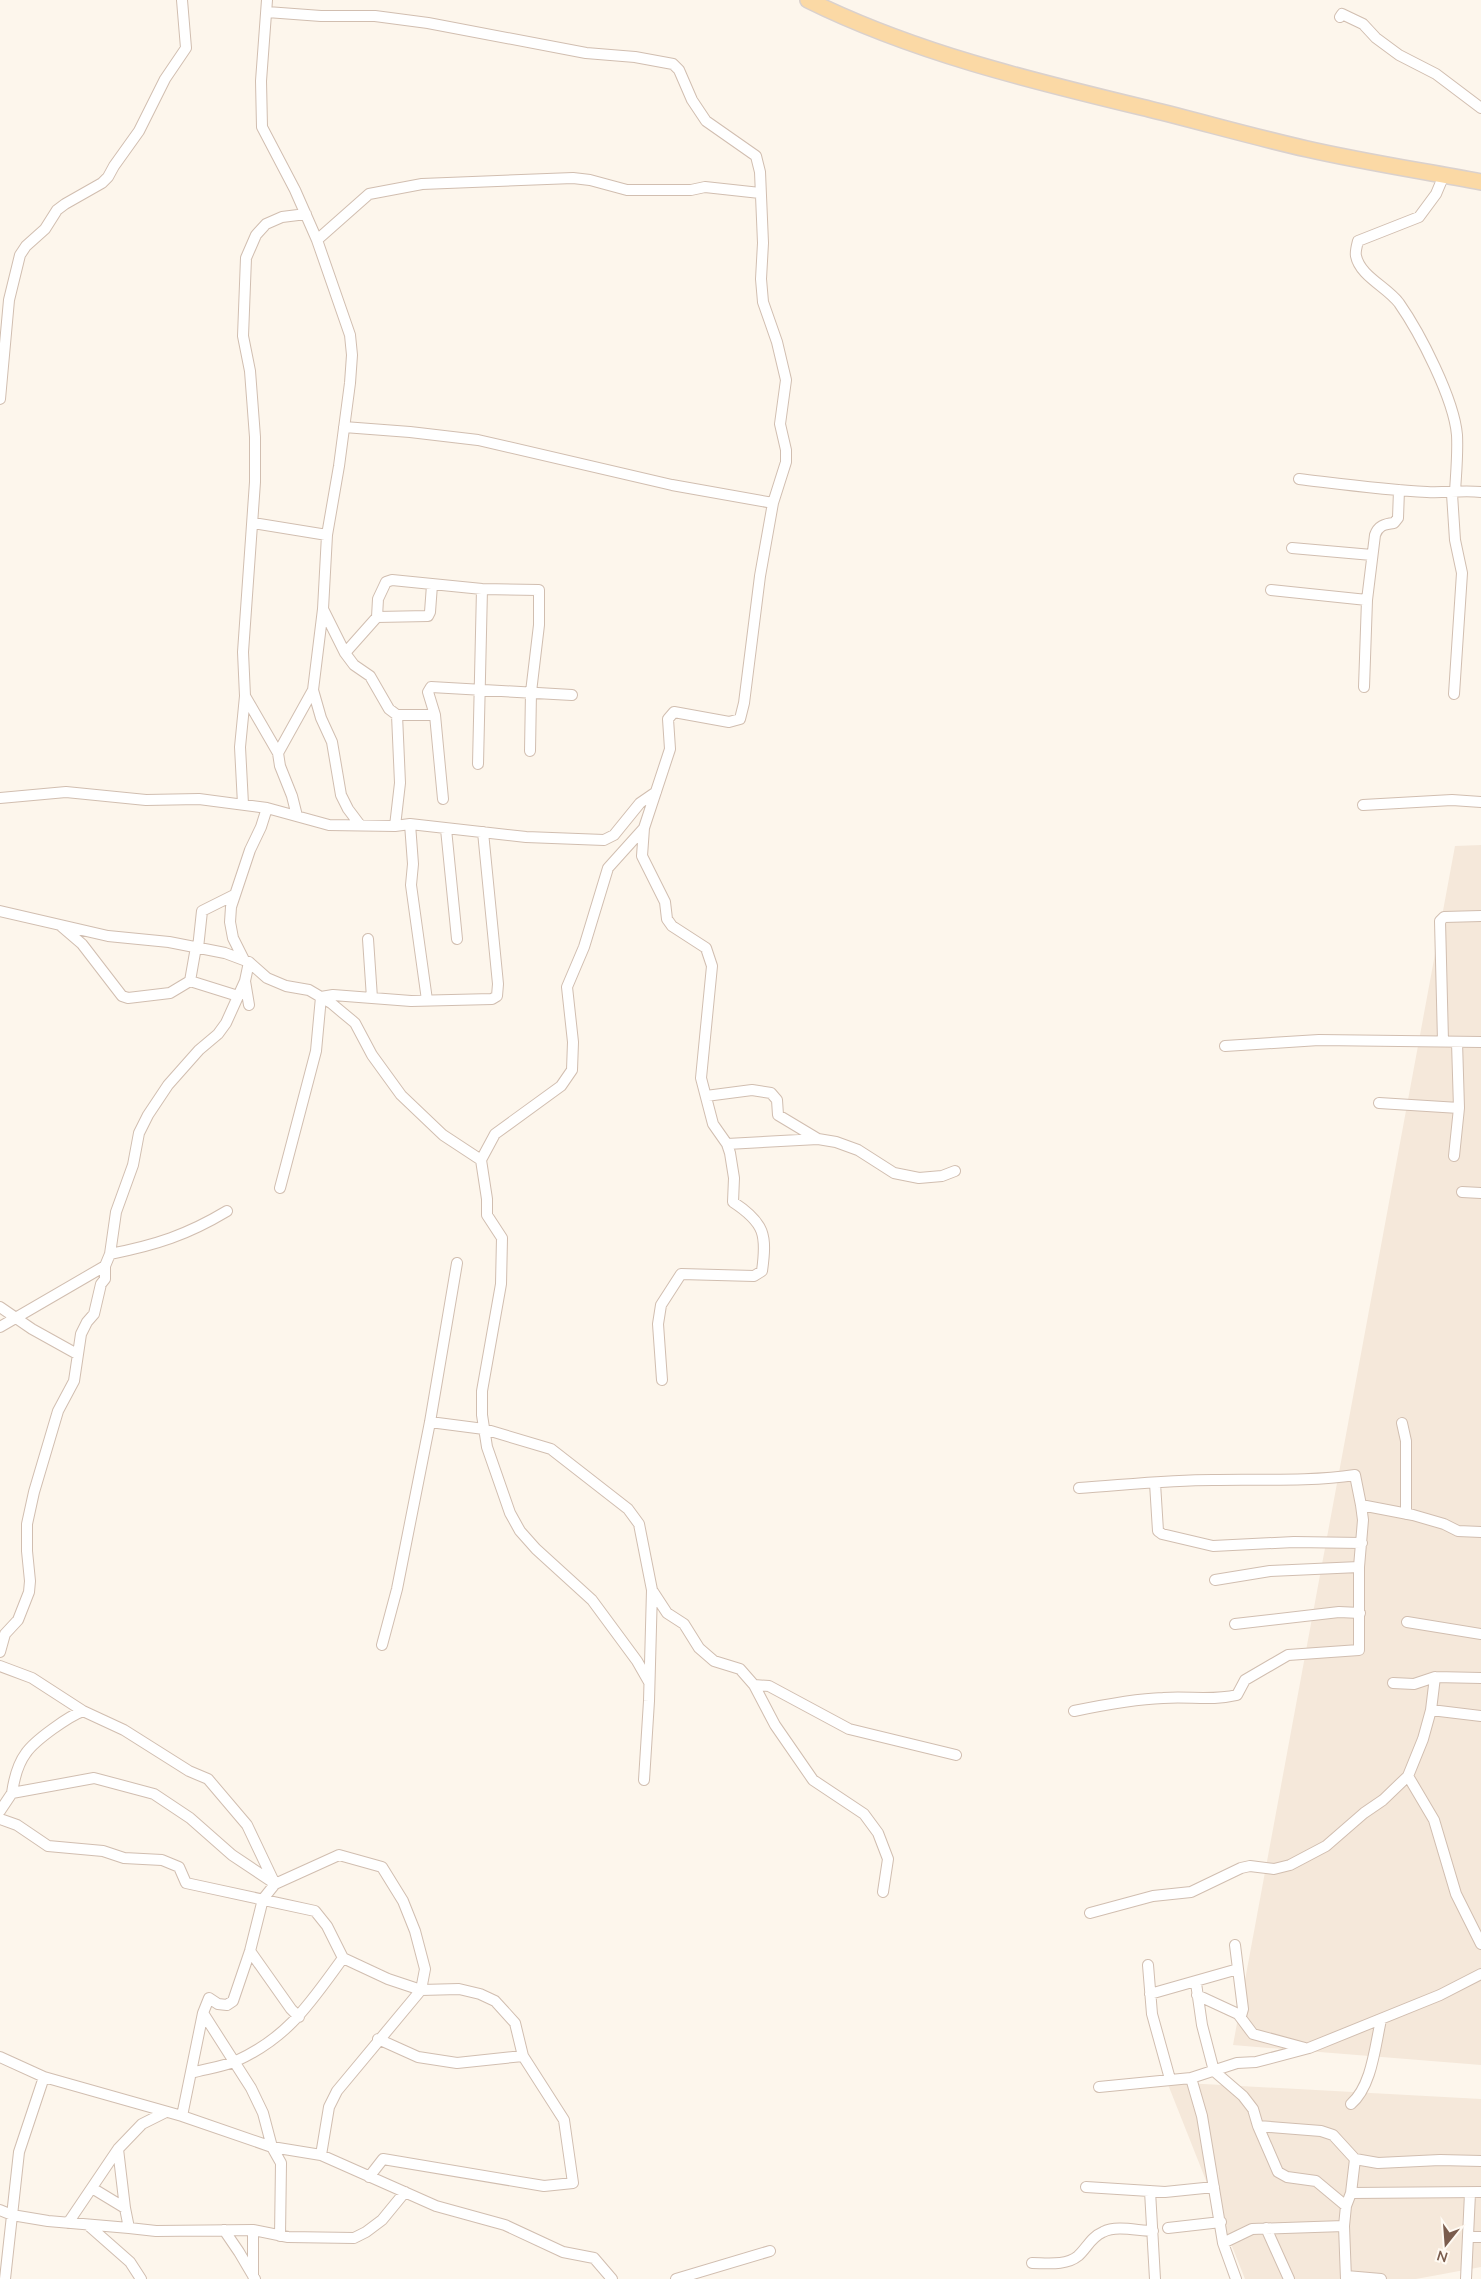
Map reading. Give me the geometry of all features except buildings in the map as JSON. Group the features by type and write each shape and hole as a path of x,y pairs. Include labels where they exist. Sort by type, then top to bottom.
{"main road":[{"path":"808,0 854,23 962,61 1306,149 1481,182"}],"street":[{"path":"0,399 9,300 20,255 26,246 45,229 57,210 108,177 139,131 165,79 186,48 182,0"},
{"path":"267,0 261,81 262,126 317,240 350,335 352,355 344,427 327,535 323,609 313,690 278,753"},
{"path":"267,12 321,16 375,16 428,23 586,54 635,57 673,64 679,70 692,100 706,122 756,156 759,165 763,244 761,279 763,302 777,342 786,380 780,424 786,450 786,462 773,503 760,576 744,702 740,719 729,722 674,712 668,719 670,749 644,828 642,856 665,902 667,919 672,926 706,948 712,966 701,1078 713,1124 727,1144 734,1178 733,1202 743,1208 762,1227 765,1249 762,1271 754,1276 681,1274 661,1305 658,1324 662,1380"},
{"path":"1340,17 1342,14 1363,24 1376,38 1399,55 1436,74 1481,108"},
{"path":"1444,175 1436,194 1419,218 1358,241 1355,255 1362,270 1398,302 1420,338 1453,412 1457,436 1453,493 1455,540 1462,573 1454,694"},
{"path":"317,240 369,194 422,184 573,178 590,180 627,190 691,190 705,187 760,193"},
{"path":"242,804 240,747 246,696 243,652 255,482 255,437 250,371 243,336 246,258 256,235 266,224 282,217 306,214"},
{"path":"344,427 478,440 690,489 773,503"},
{"path":"1299,479 1399,490 1453,493 1481,492"},
{"path":"1364,687 1367,600 1372,555 1377,529 1385,524 1394,523 1398,518 1399,490"},
{"path":"253,523 327,535"},
{"path":"1292,548 1372,555"},
{"path":"345,652 377,617 378,599 386,582 392,580 482,589 539,590 539,625 531,692 530,751"},
{"path":"377,617 428,616 432,585"},
{"path":"478,764 482,589"},
{"path":"1271,590 1367,600"},
{"path":"323,609 345,652 354,665 370,676 389,709 397,715 435,714"},
{"path":"443,799 435,714 428,692 431,687 572,695"},
{"path":"313,690 321,718 332,742 341,795 348,809 360,825"},
{"path":"246,696 278,753 280,766 292,796 296,816"},
{"path":"395,826 400,783 397,715"},
{"path":"0,798 66,792 146,800 199,799 267,808 329,825 395,826 410,824 526,837 604,840 614,835 640,803 656,792"},
{"path":"1362,805 1452,800 1481,802"},
{"path":"267,808 262,828 250,850 230,912 231,930 236,948 247,961 267,978 286,986 309,990 355,1023 372,1055 401,1095 443,1135 480,1160"},
{"path":"410,824 413,864 411,885 427,1000"},
{"path":"644,828 608,868 584,947 568,987 573,1042 572,1070 561,1086 495,1134 480,1160 487,1199 487,1215 502,1238 501,1284 482,1391 484,1429 497,1477 510,1513 520,1531 536,1549 592,1600 637,1661 649,1682"},
{"path":"446,829 456,939"},
{"path":"320,997 333,994 372,998 427,1000 492,999 497,996 498,984 483,832"},
{"path":"60,925 82,944 122,996 128,998 170,993 190,981 202,911 234,895"},
{"path":"221,901 230,912"},
{"path":"0,911 108,936 169,942 225,953 247,961"},
{"path":"1443,1041 1440,921 1444,916 1481,916"},
{"path":"368,939 372,998"},
{"path":"225,953 236,948"},
{"path":"190,981 238,995 249,1005 245,981 247,961"},
{"path":"0,1652 5,1634 18,1620 29,1592 28,1524 34,1492 58,1411 74,1381 77,1354 84,1327 94,1314 101,1284 105,1279 105,1266 110,1254 116,1212 133,1165 139,1133 148,1115 185,1065 218,1034 233,1010 245,981"},
{"path":"280,1188 316,1051 320,997"},
{"path":"1225,1046 1319,1040 1481,1042"},
{"path":"1454,1156 1459,1108 1457,1042"},
{"path":"706,1096 752,1090 771,1093 777,1100 778,1115 818,1139"},
{"path":"1379,1103 1459,1108"},
{"path":"727,1144 818,1139 836,1142 858,1150 894,1173 905,1176 942,1176 956,1171"},
{"path":"1462,1192 1481,1194"},
{"path":"110,1254 173,1238 195,1230 227,1211"},
{"path":"382,1646 397,1589 430,1422 457,1263"},
{"path":"0,1327 105,1266"},
{"path":"0,1307 16,1319 77,1354"},
{"path":"430,1422 484,1429 551,1449 628,1509 639,1524 652,1590 644,1780"},
{"path":"1402,1422 1406,1441 1406,1514"},
{"path":"1074,1711 1164,1698 1225,1698 1238,1695 1245,1680 1288,1654 1359,1650 1360,1567 1363,1520 1355,1475 1326,1479 1211,1480 1079,1488"},
{"path":"1155,1483 1158,1532 1162,1534 1213,1546 1232,1547 1251,1543 1362,1543"},
{"path":"1361,1505 1433,1520 1458,1531 1481,1532"},
{"path":"1215,1580 1270,1571 1360,1567"},
{"path":"652,1590 668,1613 684,1624 699,1648 714,1661 740,1669 754,1685 775,1725 813,1780 864,1814 878,1833 888,1859 883,1892"},
{"path":"1235,1624 1340,1612 1360,1613"},
{"path":"1407,1622 1481,1634"},
{"path":"0,1666 32,1678 83,1711 124,1730 189,1771 208,1779 246,1825 275,1884"},
{"path":"1393,1683 1414,1684 1435,1677 1481,1678"},
{"path":"1090,1913 1153,1896 1191,1892 1241,1868 1250,1866 1274,1869 1290,1865 1326,1846 1364,1813 1383,1800 1408,1776 1423,1739 1431,1710 1435,1677"},
{"path":"754,1685 769,1686 849,1729 956,1755"},
{"path":"1431,1710 1481,1716"},
{"path":"0,1811 12,1793 14,1776 27,1752 70,1716 83,1711"},
{"path":"1408,1776 1434,1820 1456,1894 1481,1944"},
{"path":"12,1793 94,1778 154,1794 190,1818 232,1855 275,1884"},
{"path":"0,1818 17,1825 48,1846 103,1851 124,1858 162,1860 179,1867 186,1883 315,1911 327,1926 343,1958 388,1979 421,1990 459,1990 480,1994 495,2001 515,2024 522,2056 564,2120 573,2182 544,2186 383,2158 369,2176"},
{"path":"182,2116 202,2013 209,1998 218,2004 227,2005 233,2001 250,1951 262,1899 275,1884 339,1855 382,1867 403,1902 415,1931 425,1969 421,1990 378,2039 337,2091 329,2107 321,2155"},
{"path":"1235,1945 1243,2009 1241,2016"},
{"path":"250,1951 292,2010 299,2016"},
{"path":"191,2073 235,2061 285,2031 299,2016 343,1958"},
{"path":"1148,1965 1152,2014 1170,2079"},
{"path":"1150,1994 1196,1983 1238,1969"},
{"path":"1099,2087 1190,2078 1237,2062 1256,2062 1309,2048 1381,2020 1481,1974"},
{"path":"1196,1983 1202,2025 1214,2071 1243,2096 1253,2109 1272,2160 1282,2175 1316,2180 1346,2206"},
{"path":"1197,1995 1241,2016 1249,2031 1253,2034 1309,2048"},
{"path":"202,2013 235,2061 263,2113 272,2147 281,2162 280,2236"},
{"path":"1351,2104 1358,2099 1364,2086 1381,2020"},
{"path":"378,2039 418,2057 457,2063 522,2056"},
{"path":"0,2057 44,2077 182,2116 272,2147 321,2155 436,2206 505,2225 562,2252 594,2258 612,2279"},
{"path":"5,2279 19,2152 44,2077"},
{"path":"1190,2078 1202,2116 1223,2243 1236,2279"},
{"path":"68,2223 118,2149 142,2124 166,2112"},
{"path":"1258,2126 1321,2131 1333,2135 1355,2159 1378,2163 1440,2160 1481,2161"},
{"path":"118,2149 129,2228"},
{"path":"1355,2159 1351,2193 1346,2206 1344,2226 1346,2277 1381,2279"},
{"path":"1086,2187 1150,2191 1190,2191 1214,2187"},
{"path":"92,2188 125,2208"},
{"path":"1150,2191 1154,2231 1155,2279"},
{"path":"0,2210 12,2215 88,2225 129,2228 253,2230 280,2236 354,2238 382,2220 405,2192"},
{"path":"1351,2193 1476,2193 1468,2237 1466,2279"},
{"path":"1168,2228 1221,2222"},
{"path":"88,2225 130,2262 140,2279"},
{"path":"1223,2243 1252,2229 1344,2226"},
{"path":"1266,2228 1289,2279"},
{"path":"1032,2263 1052,2264 1077,2257 1090,2240 1102,2232 1113,2229 1154,2231"},
{"path":"224,2230 253,2278"},
{"path":"253,2230 253,2278"},
{"path":"1468,2237 1481,2237"},
{"path":"676,2279 770,2251"}],"shaded area":[{"path":"1481,845 1481,2065 1233,2045 1455,846"},
{"path":"1167,2082 1481,2099 1481,2267 1416,2279 1245,2279"}]}
